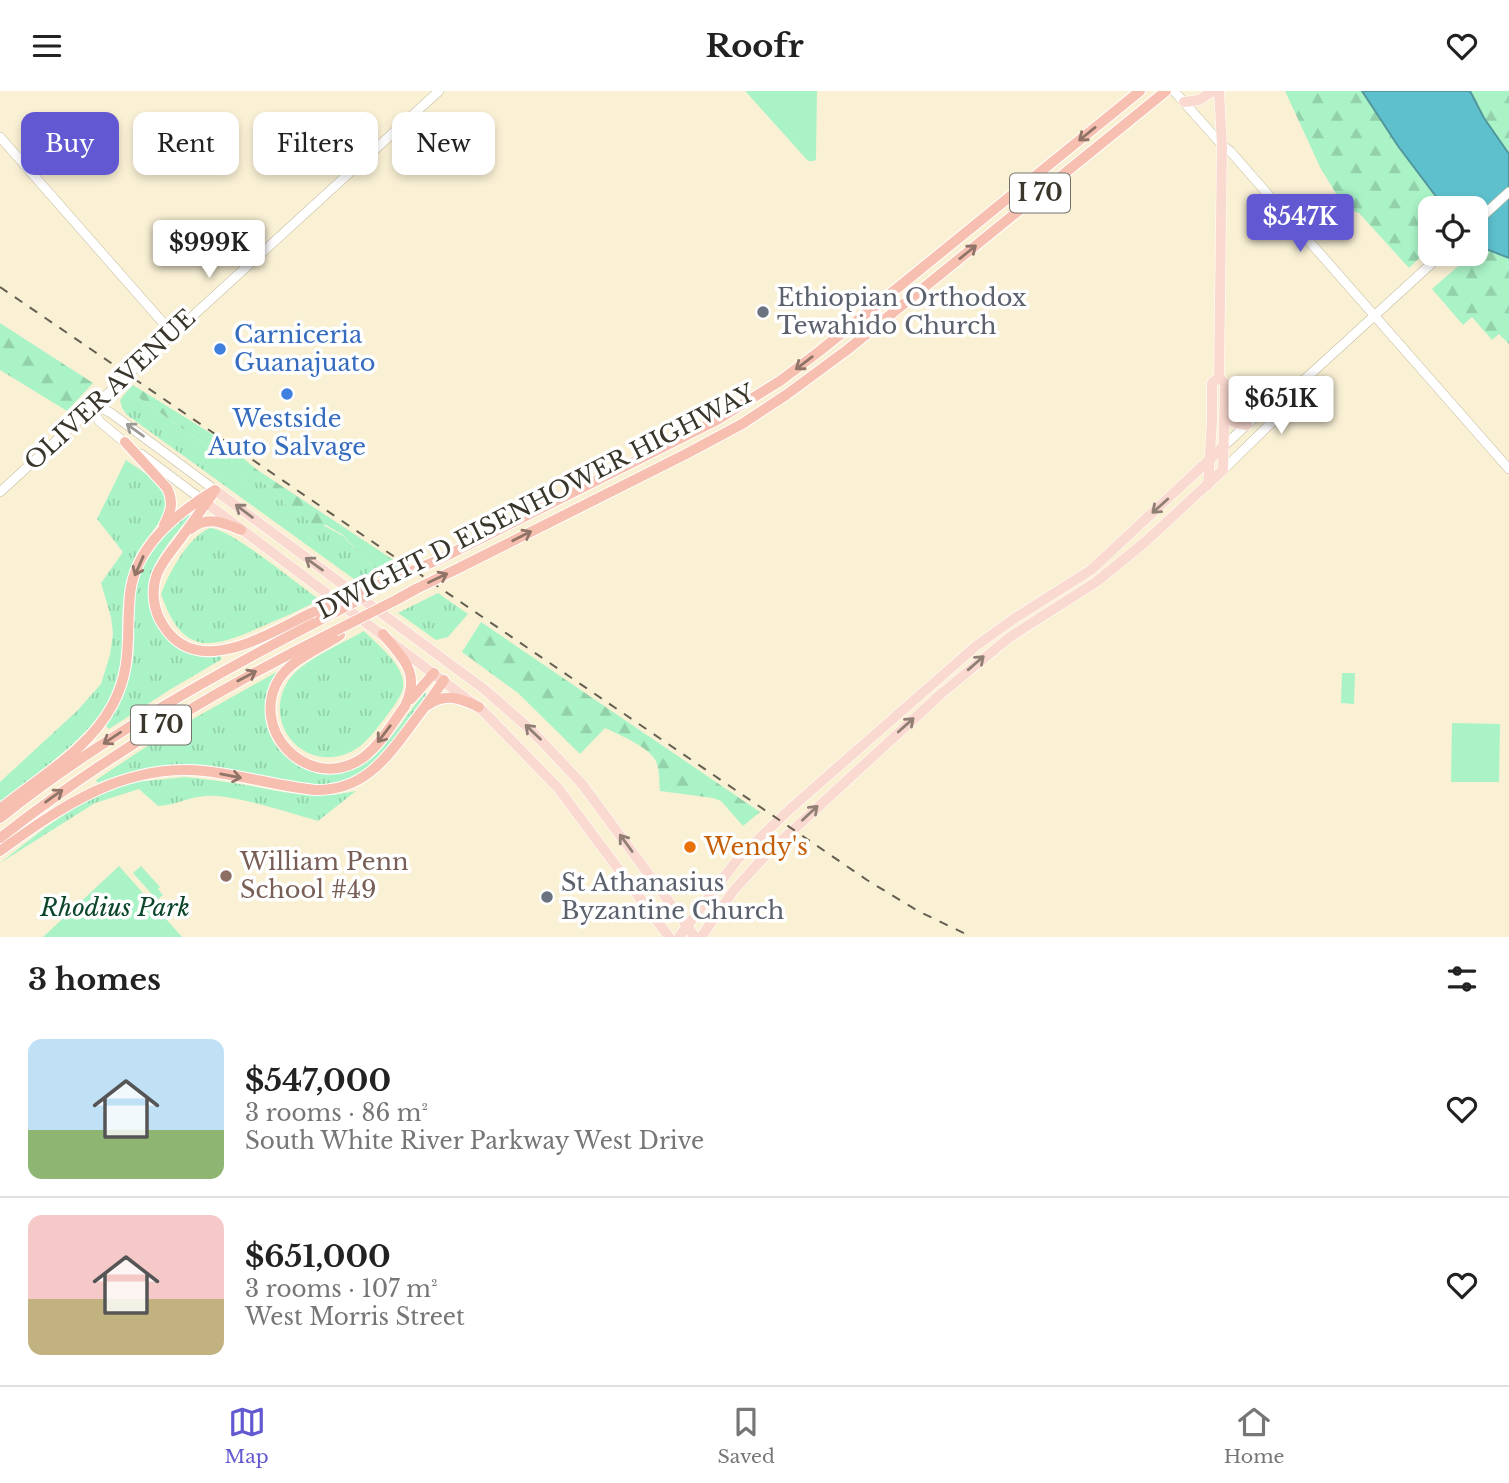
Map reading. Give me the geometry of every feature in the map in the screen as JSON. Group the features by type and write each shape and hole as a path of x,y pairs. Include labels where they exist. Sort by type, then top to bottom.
{"highway":[{"name":"DWIGHT D EISENHOWER HIGHWAY","path":"0,818 143,717 315,616 442,558 738,408 800,367 1140,91"},
{"name":"DWIGHT D EISENHOWER HIGHWAY","path":"0,838 82,777 154,729 238,680 337,633 396,600 742,423 817,373 1166,91"},
{"path":"0,809 83,743 110,710 123,681 128,659 132,583 142,559 161,531 172,502 165,484 125,442"},
{"path":"161,531 215,490"},
{"path":"203,501 161,565 154,590 160,620 168,632 183,645 205,652 230,649 315,616"},
{"path":"183,535 196,525 212,520 241,530"},
{"path":"337,633 282,675 271,701 271,718 275,733 285,749 299,760 314,766 333,768 349,765 369,753 405,706 435,673"},
{"path":"383,634 408,666 411,675 412,687 405,706"},
{"path":"0,851 75,799 140,775 195,771 309,789 331,790 349,785 366,777 380,765 444,680"},
{"path":"423,709 446,697 479,707"}],"main road":[{"path":"1184,102 1199,100 1213,91"},
{"path":"701,937 734,890 766,855 845,780 1001,643 1117,566 1223,470 1225,384 1219,377 1222,145 1219,91"},
{"path":"1208,485 1212,383 1219,377"},
{"path":"1225,417 1247,425"},
{"path":"679,937 729,869 772,826 976,646 1015,618 1082,577 1224,446"},
{"path":"215,490 503,705 560,760 602,810 695,937"},
{"path":"203,501 479,707 558,788 669,937"},
{"path":"1062,605 1068,593 1101,568 1110,558 1112,551"},
{"path":"1001,643 1010,629 1041,610 1044,600"},
{"path":"435,673 444,660"},
{"path":"444,660 444,680"}],"street":[{"name":"OLIVER AVENUE","path":"0,492 439,91"},
{"path":"1174,91 1230,151 1509,469"},
{"path":"0,137 172,333"},
{"path":"1488,211 1509,192"},
{"path":"1224,446 1288,386 1304,380 1428,266"},
{"path":"1223,470 1299,396 1304,380"},
{"path":"203,501 99,421 92,408 101,408 111,413 215,490"}],"green space":[{"path":"747,91 817,91 814,161 808,161"},
{"path":"1285,91 1362,91 1435,196 1418,196 1418,259 1409,268 1359,213 1344,207 1320,167"},
{"path":"1470,91 1509,91 1509,154 1484,118"},
{"path":"1488,249 1509,258 1509,344 1499,334 1492,340 1472,317 1463,325 1432,289 1458,266 1488,266"},
{"path":"0,323 93,383 67,411 0,370"},
{"path":"133,385 220,439 256,469 401,565 382,573 364,559 343,535 326,525 315,525 286,505 273,488 259,481 245,481 237,473 228,473 227,460 128,390"},
{"path":"128,390 227,460 245,481 259,481 273,488 286,505 343,536 364,559 382,573 358,582 127,415 120,400"},
{"path":"126,460 160,486 166,504 159,522 136,555 129,574 123,603 120,671 114,691 89,728 72,745 0,802 0,782 78,710 101,684 113,634 101,583 123,552 97,519"},
{"path":"188,511 190,516 154,567 149,591 151,606 165,635 177,646 190,653 204,657 220,656 222,659 109,729 106,726 132,667 137,581 152,552"},
{"path":"210,528 233,537 320,600 264,626 222,641 209,643 186,636 177,627 161,594 174,566 187,547"},
{"path":"438,593 468,614 448,637 436,640 398,613"},
{"path":"481,622 760,812 743,826 721,801 660,791 654,758 645,749 605,728 580,754 518,693 462,652"},
{"path":"364,631 399,669 403,687 400,696 377,729 358,748 346,754 329,757 313,755 299,748 282,723 282,692 291,677 306,664"},
{"path":"280,670 266,703 268,730 274,743 295,763 322,773 337,773 362,766 380,750 425,693 428,695 383,755 355,777 338,784 319,786 171,766 134,771 98,783 96,780 161,737"},
{"path":"1342,673 1355,673 1354,704 1341,703"},
{"path":"1452,723 1500,724 1499,782 1451,782"},
{"path":"185,777 306,795 356,791 318,821 218,796 158,806 139,789 95,803 0,863 46,827 97,796 126,783"},
{"name":"Rhodius Park","path":"119,866 182,937 43,937"},
{"path":"141,866 160,887 158,889 163,895 157,900 133,873"}],"water":[{"path":"1362,91 1470,91 1484,118 1509,154 1509,258 1488,250 1488,196 1436,196 1398,146"}],"railway":[{"path":"0,287 867,880 918,911 972,937"}],"place":[{"name":"Ethiopian Orthodox Tewahido Church","path":"763,312"},
{"name":"Carniceria Guanajuato","path":"220,349"},
{"name":"Westside Auto Salvage","path":"287,394"},
{"name":"Wendy's","path":"690,847"},
{"name":"William Penn School #49","path":"226,876"},
{"name":"St Athanasius Byzantine Church","path":"547,897"}]}
